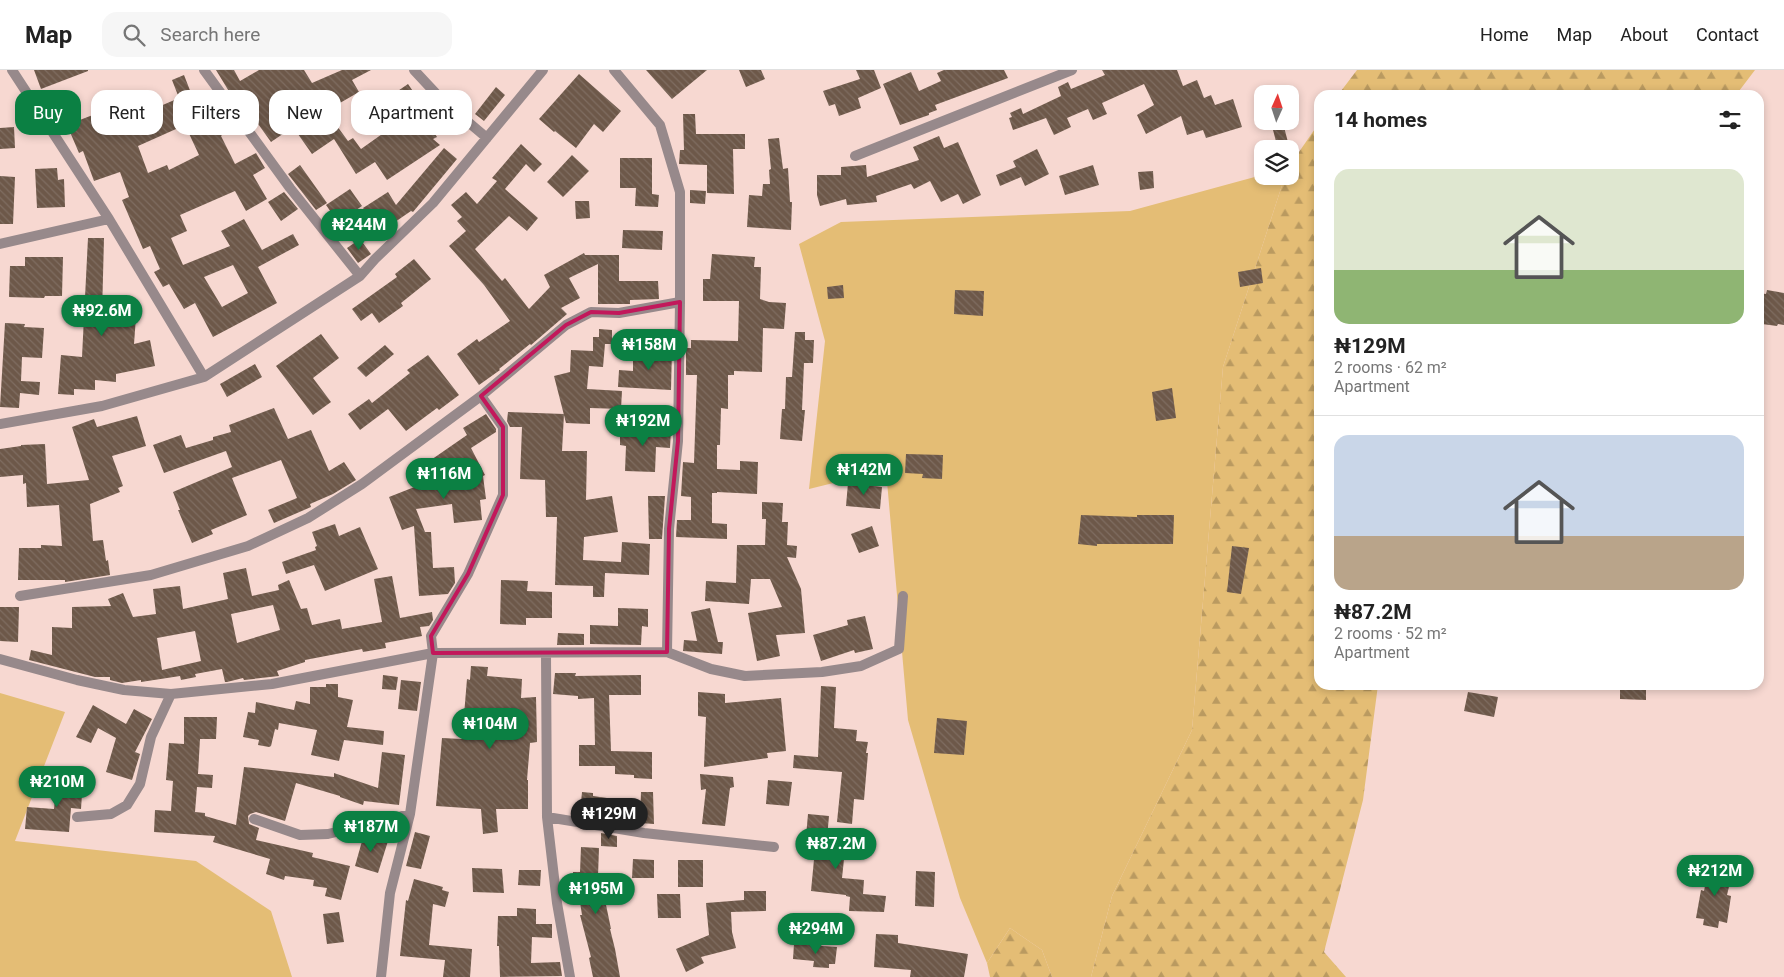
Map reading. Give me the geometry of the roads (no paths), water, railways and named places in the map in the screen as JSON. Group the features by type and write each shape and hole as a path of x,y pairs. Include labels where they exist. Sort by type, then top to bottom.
{"street":[{"path":"12,70 109,219 204,377"},
{"path":"204,70 290,188 360,276"},
{"path":"414,70 441,99 487,138"},
{"path":"0,424 102,406 204,377 360,276 433,203 543,70"},
{"path":"614,70 660,125 680,192 678,441 669,529 668,652"},
{"path":"856,156 1072,70"},
{"path":"0,244 109,219"},
{"path":"20,596 151,575 248,546 308,518 362,484 481,396 566,326 591,312 619,313 680,302"},
{"path":"381,977 390,893 410,814 434,653 431,636 468,574 504,495 503,426 481,396"},
{"path":"0,659 77,680 124,690 171,694 272,684 434,653 668,652 712,669 745,676 822,672 861,666 898,649 903,596"},
{"path":"546,654 547,817 557,903 570,977"},
{"path":"77,817 111,814 127,804 140,784 151,737 171,694"},
{"path":"254,819 300,835 310,835 328,834 410,814"},
{"path":"547,817 644,833 774,846"}]}
